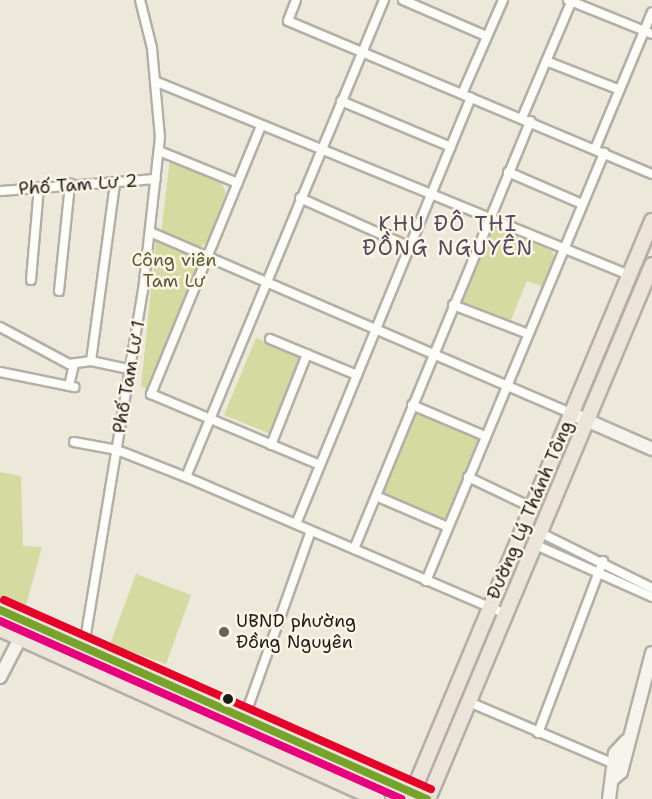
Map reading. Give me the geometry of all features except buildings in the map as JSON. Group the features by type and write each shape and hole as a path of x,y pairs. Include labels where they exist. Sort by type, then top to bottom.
{"main road":[{"name":"Đường Lý Thánh Tông","path":"411,796 652,221"},
{"name":"Đường Lý Thánh Tông","path":"428,799 652,267"},
{"path":"570,413 652,449"},
{"path":"0,610 245,716 411,796 428,799"},
{"path":"0,677 28,623"},
{"path":"0,629 377,799"},
{"path":"614,778 621,772 626,741 652,653"},
{"path":"454,695 469,702"},
{"path":"611,798 614,778 612,763 626,741"}],"street":[{"name":"Phố Tam Lư 1","path":"84,646 130,369 159,151 157,82 140,0"},
{"path":"296,0 288,21 651,172"},
{"path":"186,477 320,149 384,0"},
{"path":"403,0 486,36"},
{"path":"296,524 451,147 486,36 502,0"},
{"path":"354,549 508,172 546,61 570,0 648,33"},
{"path":"595,149 648,33 652,12"},
{"path":"546,61 620,90"},
{"path":"157,82 629,275"},
{"path":"341,101 451,147"},
{"path":"261,126 151,394 320,465"},
{"path":"159,151 238,183"},
{"path":"426,580 562,246 604,153"},
{"path":"508,172 582,204"},
{"name":"Phố Tam Lư 2","path":"0,191 156,179"},
{"path":"92,361 115,183"},
{"path":"59,291 70,184"},
{"path":"31,280 39,187"},
{"path":"300,198 410,248"},
{"path":"150,232 570,413"},
{"path":"453,305 526,333"},
{"path":"0,327 74,364 92,361 130,369"},
{"path":"270,339 357,375"},
{"path":"271,444 307,354"},
{"path":"0,372 72,387 74,364"},
{"path":"412,405 485,436"},
{"path":"74,442 117,450 186,477 506,614"},
{"path":"468,477 531,507"},
{"path":"376,496 448,527"},
{"path":"245,716 311,531"},
{"path":"539,539 603,561 652,588"},
{"path":"539,539 597,573 652,597"},
{"path":"538,733 603,561"},
{"path":"469,702 612,763"}],"green space":[{"name":"Công viên Tam Lư","path":"170,159 221,182 226,193 207,242 199,248 161,233"},
{"path":"493,227 552,251 555,258 544,287 527,281 510,322 461,302"},
{"name":"Công viên Tam Lư","path":"156,240 196,257 199,267 149,389 141,387"},
{"path":"256,338 302,357 271,434 224,415"},
{"path":"417,411 481,439 446,521 381,493"},
{"path":"0,472 21,476 23,546 42,547 25,609 0,599"},
{"path":"136,574 191,595 166,664 110,644"},
{"path":"107,664 395,793 398,797 106,667"}],"transit line":[{"path":"4,600 431,789"},
{"path":"0,610 427,799"},
{"path":"0,621 401,799"}],"place":[{"name":"UBND phường Đồng Nguyên","path":"224,632"}],"district":[{"name":"KHU ĐÔ THỊ ĐỒNG NGUYÊN","path":"448,236"}]}
